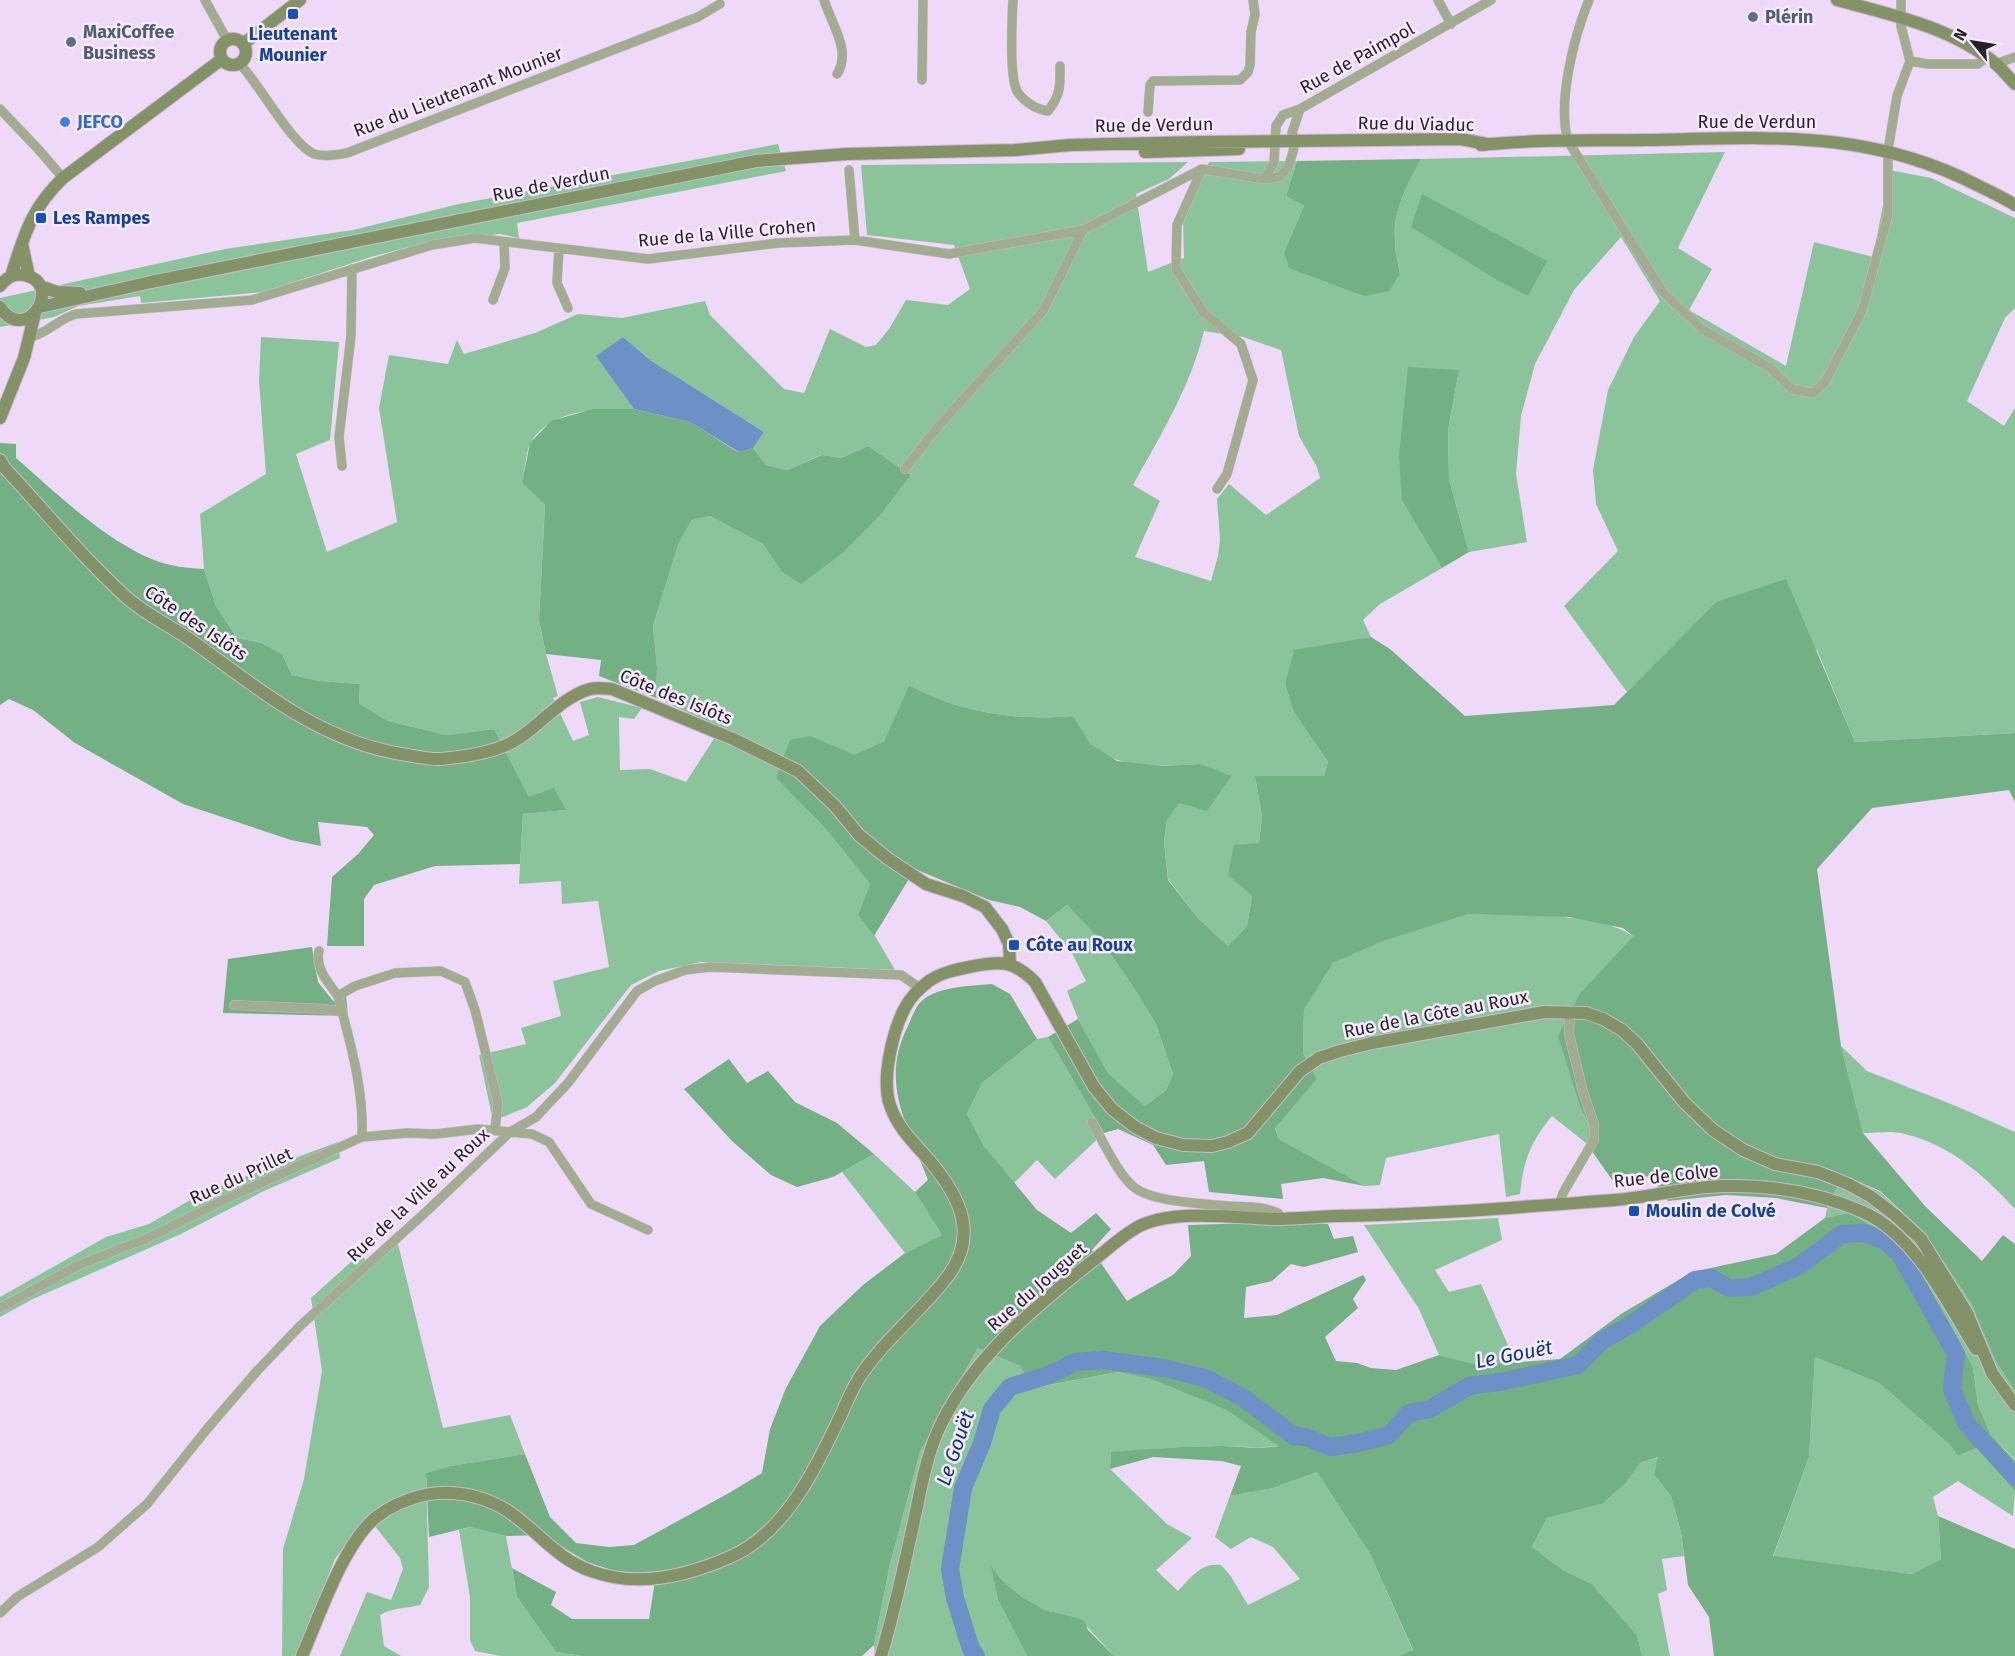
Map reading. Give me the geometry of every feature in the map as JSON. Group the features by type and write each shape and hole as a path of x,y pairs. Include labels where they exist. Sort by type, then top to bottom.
{"main road":[{"path":"243,44 300,0"},
{"path":"1838,0 1945,33 1991,61 2015,84"},
{"path":"236,39 243,44 246,52 239,63 228,64 222,59 220,48 227,40 236,39"},
{"path":"0,286 10,276 37,207 47,194 63,178 222,59"},
{"name":"Rue de Verdun","path":"1487,144 1773,138 1828,140 1888,150 1940,168 2015,205"},
{"name":"Rue de Verdun","path":"6,315 24,319 38,310 99,293 756,161 799,156 1015,150 1070,146 1294,144"},
{"name":"Rue du Viaduc","path":"1294,144 1379,149 1487,144"},
{"path":"0,418 24,358 28,338 42,300 39,286 29,276 22,243"},
{"path":"10,276 17,274 29,276"},
{"name":"Rue de Verdun","path":"39,286 57,292 99,293"},
{"path":"6,315 28,338"},
{"name":"Côte des Islôts","path":"0,460 40,508 99,572 127,598 271,699 336,736 375,750 439,759 480,753 505,746 560,704 591,689 612,688 733,739 798,771 835,806 858,835 887,858 926,884 963,896 985,908 1002,930 1009,944 1010,963"},
{"path":"302,1656 337,1574 352,1547 374,1519 411,1498 436,1492 480,1497 521,1520 546,1545 565,1559 589,1571 626,1580 652,1579 681,1574 733,1556 759,1539 781,1518 816,1466 858,1380 886,1342 944,1281 957,1263 964,1244 965,1224 958,1204 932,1164 902,1130 888,1096 886,1087 888,1063 906,1006 920,988 942,974 978,965 1010,963"},
{"name":"Rue de la Côte au Roux","path":"1010,963 1023,969 1035,982 1094,1087 1112,1109 1135,1127 1156,1138 1183,1145 1212,1146 1248,1133 1300,1071 1319,1059 1340,1051 1372,1043 1544,1012 1570,1011 1586,1013 1603,1019 1622,1030 1638,1044 1684,1102 1713,1130 1743,1150 1775,1164 1818,1172 1848,1184 1870,1196 1922,1239 1967,1313 1992,1373 2015,1405"},
{"name":"Rue de Colve","path":"1281,1219 1395,1215 1618,1200 1721,1186 1781,1188 1835,1202 1866,1213 1895,1232 1923,1265 1976,1349 1985,1353"},
{"name":"Rue du Jouguet","path":"881,1656 891,1624 923,1477 938,1433 954,1402 975,1372 1007,1335 1047,1298 1135,1228 1155,1219 1176,1216 1281,1219"}],"street":[{"path":"205,0 227,40"},
{"path":"818,0 826,4 841,40 842,66 837,74"},
{"path":"922,80 923,0"},
{"path":"1013,0 1014,81 1017,92 1040,110 1048,111 1057,99 1060,90 1060,66"},
{"path":"1148,112 1150,85 1153,81 1240,80 1248,72 1255,14 1253,0"},
{"path":"1438,0 1451,24"},
{"name":"Rue de Paimpol","path":"1274,145 1276,126 1283,115 1300,109 1491,0"},
{"path":"1589,0 1569,64 1566,100 1568,141 1663,292 1702,329 1770,368 1792,389 1813,393 1825,382 1862,311 1887,215 1888,150 1897,96 1910,60 1904,42 1901,0"},
{"name":"Rue du Lieutenant Mounier","path":"239,63 300,144 314,154 331,156 347,153 698,17 720,4"},
{"path":"1910,60 1928,64 1978,64 2015,57"},
{"path":"0,109 63,178"},
{"name":"Rue de Paimpol","path":"1264,179 1280,177 1288,168 1294,144 1292,133 1300,109"},
{"path":"1217,489 1227,474 1253,380 1241,344 1203,312 1176,269 1177,225 1202,169 1264,179 1274,163 1274,145"},
{"name":"Rue de la Ville Crohen","path":"28,338 39,335 63,318 76,314 252,300 432,244 475,238 648,259 778,243 855,240 949,254 1083,230 1202,169"},
{"path":"849,170 855,240"},
{"path":"904,469 936,429 1043,311 1083,230"},
{"path":"493,300 506,268 504,242"},
{"path":"559,248 557,283 568,308"},
{"path":"342,466 339,437 351,336 352,269"},
{"path":"319,951 317,960 324,976 338,996 342,1012 359,1086 363,1117 362,1137"},
{"name":"Rue de la Ville au Roux","path":"0,1613 17,1597 98,1547 147,1504 207,1429 300,1326 510,1132 536,1117 568,1083 637,991 655,981 685,970 710,967 901,975 920,988"},
{"path":"338,996 355,986 395,973 441,971 465,982 475,1010 498,1104 495,1130"},
{"path":"234,1005 325,1009 342,1012"},
{"path":"1560,1203 1563,1193 1594,1140 1594,1124 1583,1092 1569,1034 1570,1011"},
{"path":"1092,1122 1124,1177 1135,1188 1150,1196 1197,1203 1265,1207 1278,1213 1281,1219"},
{"name":"Rue du Prillet","path":"0,1308 79,1265 150,1237 226,1199 362,1137 407,1133 436,1134 478,1129 532,1134 549,1142 591,1204 648,1230"}],"green space":[{"path":"778,144 786,171 517,223 519,238 500,234 428,242 371,257 263,292 141,303 140,296 78,306 54,317 0,327 0,298 225,249 353,230 459,204"},
{"path":"1725,152 1678,248 1712,269 1689,310 1786,366 1814,242 1873,257 1883,205 1884,169 1931,178 2015,218 2015,308 2005,318 1967,401 2004,426 2015,408 2015,733 1855,742 1817,650 1716,602 1627,692 1564,606 1618,551 1596,504 1593,470 1608,390 1634,337 1660,301 1621,237 1574,290 1535,364 1521,416 1516,474 1527,542 1469,552 1449,479 1448,430 1459,370 1402,501 1442,568 1380,604 1363,620 1371,637 1294,651 1285,683 1293,711 1328,762 1324,776 1255,776 1262,816 1259,843 1228,874 1252,896 1247,926 1228,946 1198,918 1168,879 1164,841 1167,820 1200,764 1157,766 1129,763 1115,759 1091,745 1073,716 1031,717 989,713 928,695 909,685 884,741 855,756 811,736 776,778 825,828 870,884 858,915 875,936 895,970 701,962 659,971 631,985 555,1083 527,1107 493,1121 479,1055 526,1044 521,1028 561,1016 553,981 609,967 598,901 562,904 561,881 519,884 523,814 566,810 529,797 494,729 447,735 388,721 359,703 360,684 320,681 292,675 282,654 262,643 237,638 216,606 204,569 200,514 266,474 259,381 261,337 339,342 330,440 296,454 327,552 397,522 379,408 389,355 448,364 457,340 464,354 535,333 578,314 622,318 705,301 710,315 784,389 804,393 830,329 866,347 876,345 889,329 906,300 948,305 970,289 954,245 867,235 861,165 1188,162 1169,179 1136,194 1148,272 1184,258 1183,221 1209,162 1297,161 1286,196 1304,206 1284,252 1400,274 1395,245 1396,219 1402,198 1421,159","holes":["1204,331 1243,337 1281,350 1299,436 1317,467 1320,478 1266,515 1229,484 1217,499 1220,540 1211,581 1135,557 1160,501 1133,485 1183,391","623,337 650,360 764,432 753,448 766,465 787,470 821,455 841,458 868,446 911,475 879,517 844,552 781,571 763,544 710,516 692,520 678,545 653,626 657,668 656,698 721,728 686,782 650,769 620,770 619,717 634,719 642,708 598,697 580,702 589,735 573,741 553,698 558,696 539,620 545,503 522,483 528,450 540,431 551,422 592,410 634,409 597,356"]},
{"path":"1421,159 1398,209 1395,230 1400,274 1389,291 1364,296 1289,268 1284,252 1304,206 1286,196 1297,161"},
{"path":"1422,194 1547,261 1528,296 1499,281 1411,227"},
{"path":"1408,367 1459,370 1448,430 1449,479 1469,552 1442,568 1402,501 1399,456"},
{"path":"593,409 634,409 690,422 738,452 753,448 766,465 787,470 822,455 841,458 868,446 911,475 879,517 844,552 801,584 781,571 763,544 710,516 692,520 678,545 653,626 657,668 656,698 599,676 601,660 546,654 539,620 545,504 522,483 530,443 551,421"},
{"path":"0,443 16,444 16,458 89,520 131,549 151,559 171,565 204,569 216,606 237,638 262,643 282,654 292,675 320,681 360,684 359,703 388,721 447,735 494,729 529,797 554,788 566,810 523,814 520,864 435,866 374,885 364,899 364,946 327,946 332,877 358,854 374,835 367,827 318,822 321,846 291,840 183,804 75,743 33,710 9,699 0,705"},
{"path":"1786,579 1855,742 2015,733 2015,802 2009,790 1872,808 1817,869 1841,1046 1863,1133 1925,1206 1982,1261 2003,1235 2015,1244 2015,1391 1995,1360 1971,1303 1923,1231 1880,1191 1843,1175 1827,1208 1776,1198 1726,1195 1668,1201 1651,1176 1613,1181 1586,1143 1592,1131 1581,1109 1558,1036 1580,993 1633,936 1623,928 1569,917 1468,914 1381,942 1333,963 1304,1010 1303,1053 1317,1079 1275,1128 1279,1139 1365,1186 1323,1178 1281,1184 1283,1199 1209,1192 1204,1161 1166,1165 1153,1145 1118,1129 1104,1133 1048,1037 1078,1019 1108,1073 1145,1106 1166,1090 1173,1074 1156,1024 1132,985 1102,942 1067,905 1046,921 1020,907 989,900 915,869 874,936 858,915 870,884 825,828 776,778 790,740 811,736 855,755 884,741 909,685 948,702 989,713 1031,717 1073,716 1090,744 1117,761 1162,766 1200,764 1231,776 1207,811 1179,803 1167,820 1164,841 1168,880 1198,918 1228,946 1247,926 1252,896 1228,875 1234,845 1259,843 1262,816 1255,776 1324,776 1328,762 1293,711 1285,683 1294,650 1371,637 1390,649 1465,716 1614,705 1716,602"},
{"path":"1067,905 1102,942 1156,1024 1173,1074 1166,1090 1145,1106 1108,1073 1078,1019 1067,991 1086,981 1072,953 1046,921"},
{"path":"1468,914 1577,918 1617,928 1633,936 1580,993 1581,1109 1592,1132 1586,1143 1552,1116 1529,1152 1520,1194 1506,1197 1499,1134 1386,1158 1380,1185 1365,1186 1279,1139 1275,1127 1317,1079 1303,1053 1304,1010 1333,963 1380,942"},
{"path":"312,947 318,982 333,1001 346,996 348,1016 223,1013 228,959"},
{"path":"992,984 1010,994 1037,1039 982,1083 967,1114 984,1146 1037,1210 1071,1233 1096,1213 1111,1229 1092,1250 1127,1301 1173,1275 1191,1256 1188,1225 1286,1222 1328,1224 1334,1239 1353,1236 1358,1252 1304,1267 1291,1264 1272,1281 1246,1287 1244,1318 1277,1315 1363,1275 1366,1280 1353,1299 1358,1308 1325,1337 1336,1361 1396,1370 1439,1355 1478,1365 1560,1359 1621,1314 1692,1272 1776,1254 1825,1218 1848,1213 1888,1235 1909,1259 1945,1315 1973,1368 1978,1405 1991,1435 2015,1461 2015,1492 1979,1447 1958,1456 1949,1444 1879,1383 1815,1357 1809,1457 1773,1556 1912,1574 1941,1559 1938,1516 2015,1549 2015,1656 1714,1656 1709,1617 1688,1585 1681,1532 1671,1496 1654,1475 1658,1457 1640,1463 1626,1483 1602,1504 1547,1518 1532,1547 1563,1570 1592,1584 1637,1635 1642,1656 1400,1656 1413,1650 1370,1554 1317,1472 1273,1488 1230,1496 1241,1466 1222,1461 1153,1457 1110,1469 1111,1452 1223,1446 1258,1448 1279,1446 1226,1410 1151,1379 1118,1372 1032,1388 1020,1366 978,1348 920,1452 890,1564 874,1645 862,1656 582,1656 556,1652 517,1597 512,1568 556,1592 551,1605 572,1619 649,1619 656,1575 618,1572 587,1562 543,1535 506,1536 470,1527 429,1537 426,1473 450,1466 525,1454 550,1517 576,1543 609,1547 634,1545 762,1473 770,1429 786,1388 820,1326 863,1285 905,1253 942,1235 915,1192 928,1180 905,1122 896,1085 896,1066 900,1046 915,1010 924,999 952,988"},
{"path":"1048,1037 1104,1133 1055,1179 1037,1160 1014,1183 984,1146 967,1114 982,1083 1037,1039"},
{"path":"1841,1046 1867,1071 2015,1132 2015,1209 1978,1173 1937,1146 1900,1133 1863,1133"},
{"path":"729,1059 747,1083 768,1071 795,1102 837,1123 874,1154 833,1177 797,1187 771,1175 732,1141 684,1089"},
{"path":"338,1142 340,1158 264,1191 181,1234 33,1299 0,1317 0,1297 106,1237 149,1224 204,1192"},
{"path":"874,1154 915,1192 942,1235 905,1253 842,1172"},
{"path":"1843,1175 1880,1192 1923,1231 1971,1303 1995,1360 2015,1391 2015,1460 1991,1435 1978,1405 1973,1368 1848,1213 1825,1218 1827,1208"},
{"path":"1498,1218 1502,1240 1435,1270 1449,1292 1481,1284 1516,1363 1477,1365 1439,1355 1419,1309 1364,1225"},
{"path":"398,1244 443,1428 510,1415 525,1454 450,1466 426,1473 429,1587 420,1605 394,1609 380,1615 384,1646 401,1656 340,1656 367,1592 391,1600 403,1569 400,1558 367,1516 335,1559 298,1650 310,1656 282,1656 283,1549 304,1479 322,1371 311,1298 362,1252 368,1266"},
{"path":"978,1348 1020,1366 1033,1388 1118,1372 1151,1379 1226,1410 1280,1446 1196,1447 1111,1453 1110,1469 1167,1524 1192,1538 1156,1570 1178,1591 1202,1569 1207,1566 1221,1565 1230,1575 1248,1605 1300,1579 1273,1547 1251,1537 1231,1549 1215,1537 1230,1496 1273,1488 1317,1472 1370,1554 1413,1651 1400,1656 1114,1656 1079,1618 1045,1610 1022,1597 1003,1581 992,1567 998,1600 1027,1656 875,1656 874,1645 890,1564 920,1452"},
{"path":"1815,1357 1879,1383 1949,1444 1958,1456 1979,1447 2015,1492 2013,1516 1958,1481 1933,1497 1938,1516 1941,1559 1912,1574 1773,1557 1809,1457"},
{"path":"1659,1457 1654,1475 1671,1496 1681,1532 1684,1556 1662,1559 1667,1590 1658,1594 1670,1656 1642,1656 1637,1635 1592,1584 1563,1570 1532,1547 1547,1518 1602,1504 1626,1483 1640,1463"},
{"path":"470,1527 506,1536 517,1597 556,1652 582,1656 501,1656 475,1651 470,1640 470,1597 459,1530"},
{"path":"991,1566 1003,1581 1022,1597 1045,1610 1079,1618 1085,1622 1088,1630 1114,1656 1027,1656 998,1600"}],"water":[{"path":"623,337 650,360 764,432 753,448 739,452 690,422 634,409 596,356"}],"waterway":[{"name":"Le Gouët","path":"976,1656 971,1649 955,1598 950,1569 963,1488 982,1443 992,1409 1010,1387 1049,1375 1075,1362 1103,1360 1164,1368 1205,1378 1242,1397 1294,1436 1306,1437 1330,1447 1358,1443 1389,1435 1409,1413 1430,1409 1469,1386 1505,1381 1578,1365 1602,1341 1630,1325 1695,1280 1711,1278 1729,1288 1751,1287 1799,1266 1842,1234 1864,1233 1884,1240 1900,1254 1956,1354 1952,1389 1966,1423 2015,1477"}],"place":[{"name":"Lieutenant Mounier","path":"293,14"},
{"name":"Plérin","path":"1753,17"},
{"name":"MaxiCoffee Business","path":"71,42"},
{"name":"JEFCO","path":"65,122"},
{"name":"Les Rampes","path":"41,218"},
{"name":"Côte au Roux","path":"1014,945"},
{"name":"Moulin de Colvé","path":"1634,1211"}]}
